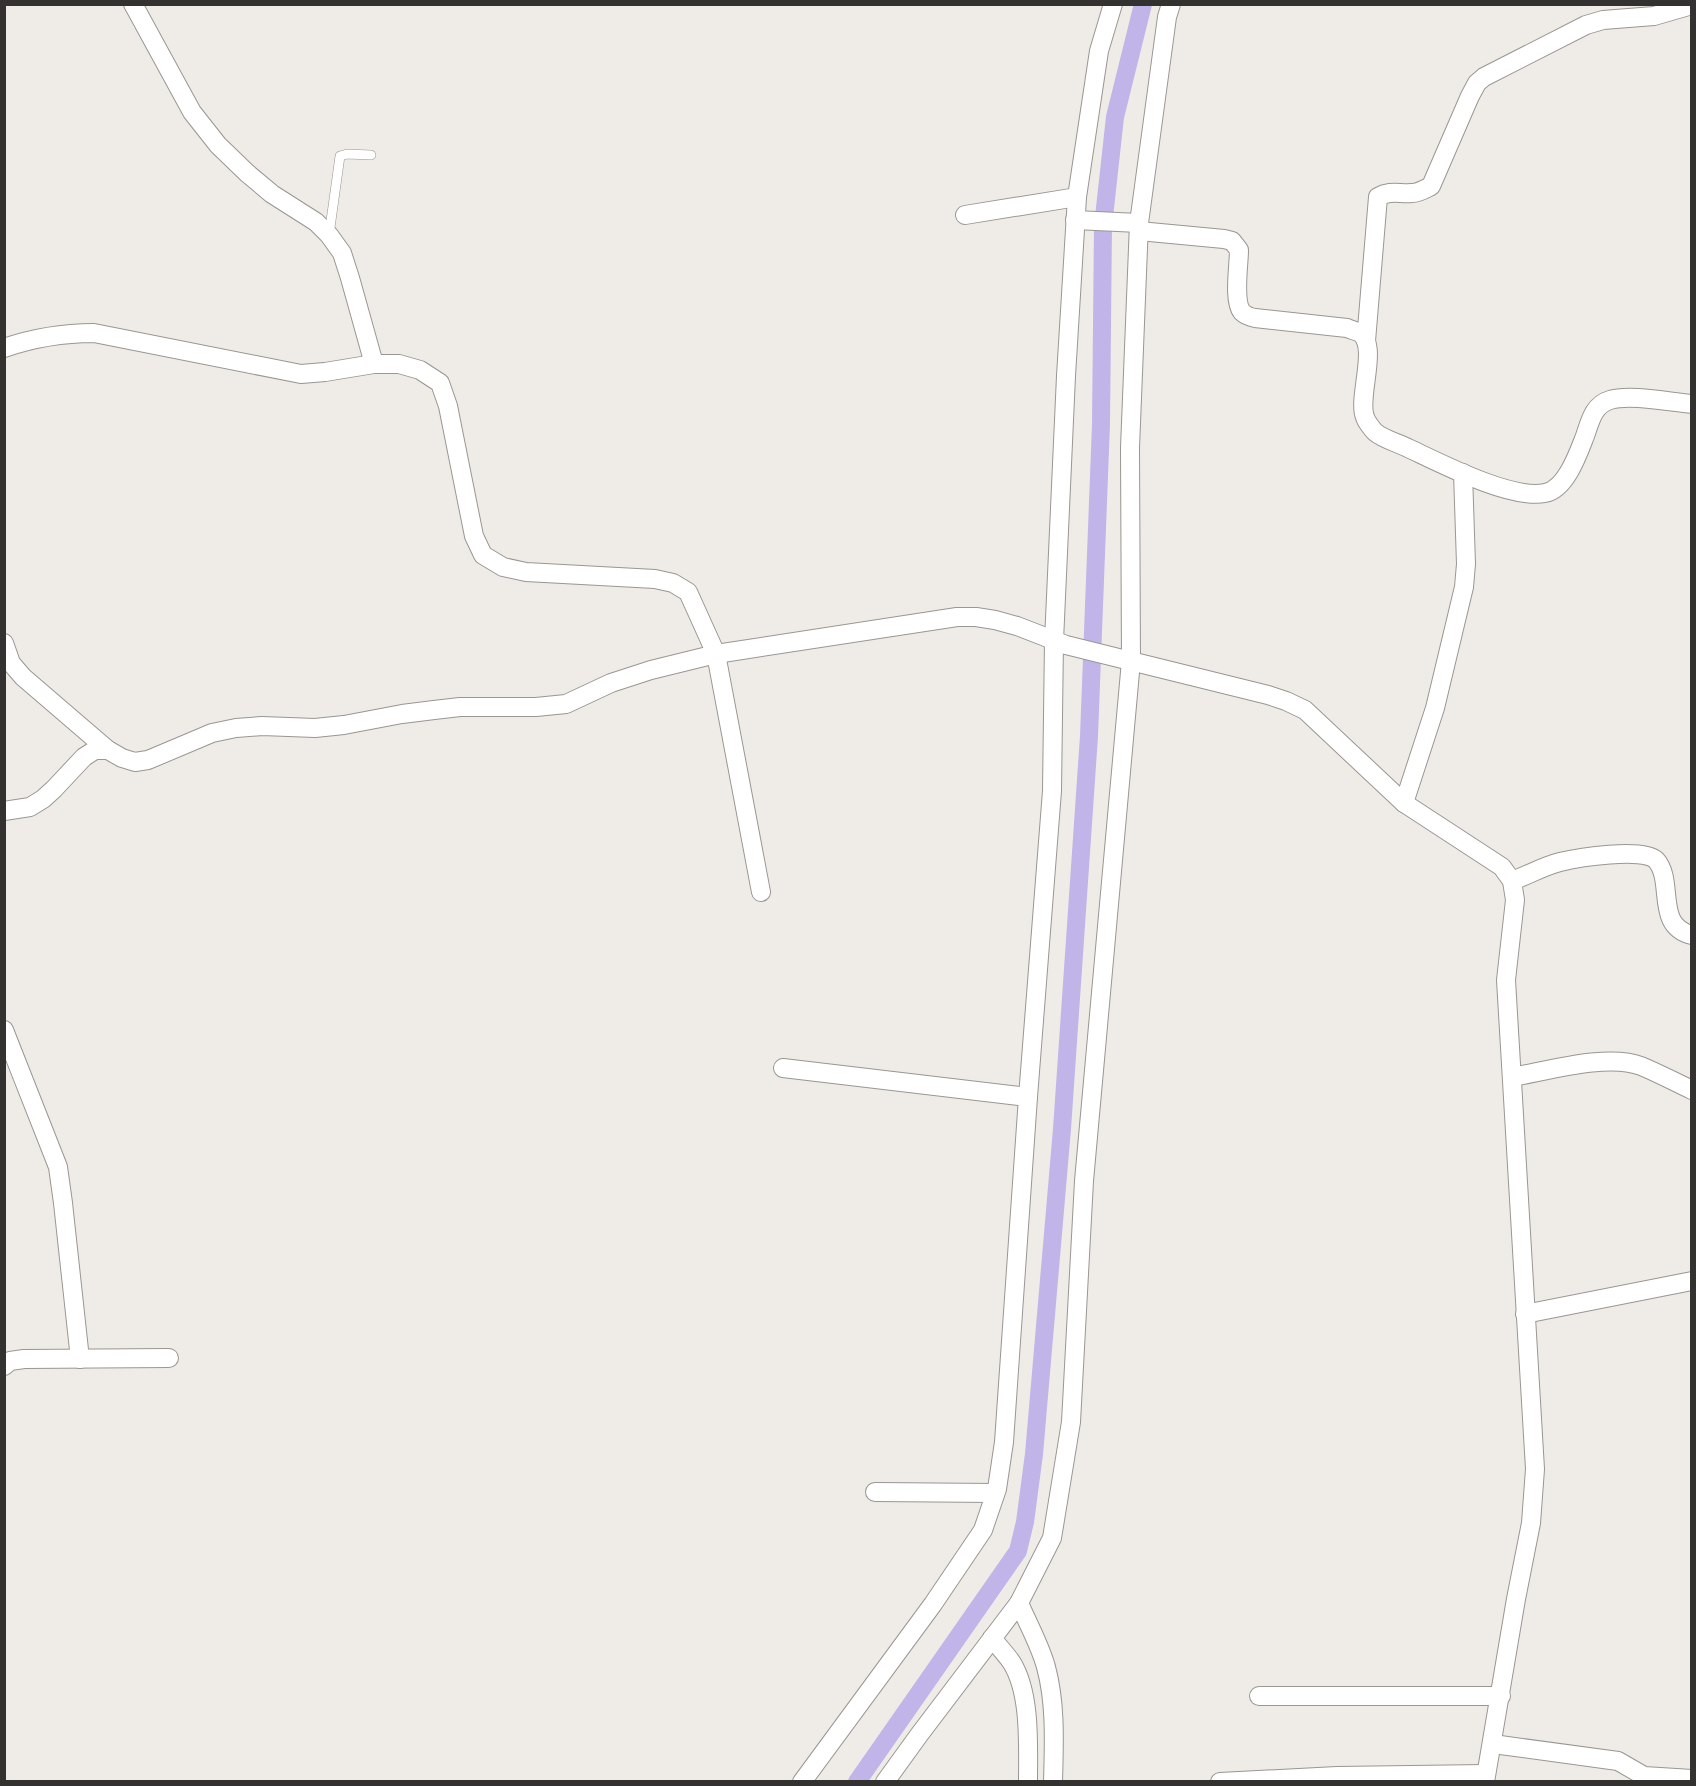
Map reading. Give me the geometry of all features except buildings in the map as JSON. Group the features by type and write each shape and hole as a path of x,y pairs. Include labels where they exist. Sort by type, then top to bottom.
{"street":[{"path":"133,4 192,112 218,145 272,194 316,222 329,235 342,254 351,278 374,364"},
{"path":"802,1782 933,1604 983,1530 995,1493 1004,1442 1052,790 1060,643 1066,388 1080,221 1077,197 1099,51 1113,4"},
{"path":"885,1782 1019,1603 1052,1539 1071,1422 1083,1181 1123,659 1134,225 1171,4"},
{"path":"1692,5 1654,16 1603,20 1586,25 1484,77 1477,83 1470,96 1431,186 1421,191 1385,193 1378,197 1366,341 1364,417 1376,433 1463,473 1492,485 1526,494 1544,494 1555,490 1565,479 1585,436 1591,417 1598,407 1608,400 1629,398 1692,404"},
{"path":"965,215 1077,197"},
{"path":"1080,221 1134,225 1232,241 1239,250 1237,300 1240,310 1255,318 1347,328 1360,333 1366,341"},
{"path":"4,348 60,336 94,333 301,374 374,364 399,364 420,370 440,383 448,406 474,536 483,555 503,567 526,572 655,579 674,583 688,592 716,654 761,892"},
{"path":"1404,803 1435,708 1464,587 1466,564 1463,473"},
{"path":"4,643 11,663 23,677 108,750 135,762 148,760 212,733 236,728 262,726 315,728 460,707 537,707 566,704 611,683 651,670 716,654 957,617 976,617 1017,626 1060,643 1268,695 1305,710 1404,803 1502,867 1512,881 1515,900 1506,980 1535,1469 1531,1523 1486,1778 1220,1782"},
{"path":"4,811 30,807 54,789 84,757 95,750 108,750"},
{"path":"1512,881 1558,862 1605,855 1643,854 1655,858 1662,869 1671,920 1678,928 1692,935"},
{"path":"4,1030 58,1167 80,1359"},
{"path":"1512,1077 1602,1061 1620,1061 1640,1066 1692,1090"},
{"path":"783,1068 1028,1097"},
{"path":"1525,1314 1692,1281"},
{"path":"4,1366 10,1361 24,1359 170,1358"},
{"path":"875,1492 995,1493"},
{"path":"1019,1603 1047,1672 1054,1726 1053,1782"},
{"path":"992,1638 1012,1664 1023,1694 1028,1736 1028,1782"},
{"path":"1258,1696 1501,1696"},
{"path":"1493,1744 1618,1761 1644,1776 1692,1779"}],"lane":[{"path":"329,235 340,156 371,155"}],"waterway":[{"path":"857,1782 1018,1551 1025,1522 1034,1454 1062,1129 1089,736 1101,424 1103,226 1115,117 1143,4"}]}
